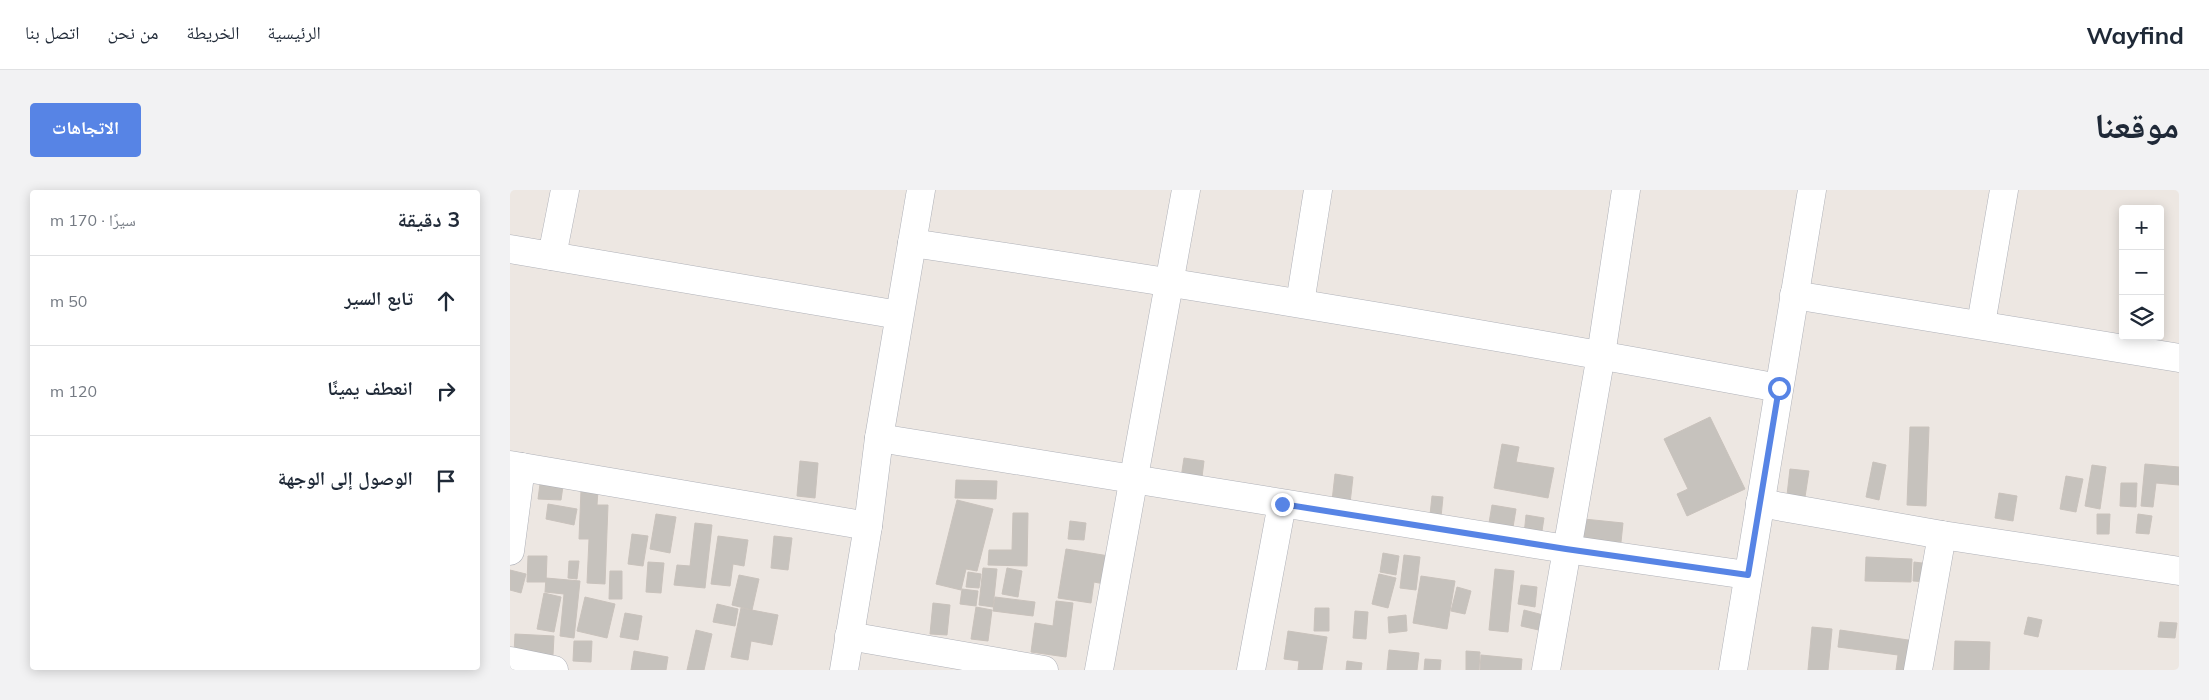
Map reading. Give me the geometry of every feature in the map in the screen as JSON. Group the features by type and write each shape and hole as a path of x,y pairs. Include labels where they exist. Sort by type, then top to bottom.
{"street":[{"path":"552,256 564,190"},
{"path":"844,670 868,526 879,438 921,190"},
{"path":"1099,670 1186,190"},
{"path":"1300,304 1318,190"},
{"path":"1546,670 1601,355 1626,190"},
{"path":"1733,670 1812,190"},
{"path":"1981,324 2004,190"},
{"path":"912,243 1170,282 1601,355 1779,388"},
{"path":"510,249 900,315"},
{"path":"1794,295 1981,324 2179,358"},
{"path":"879,438 1566,549 1748,575"},
{"path":"510,552 516,466 868,526"},
{"path":"1760,503 1942,535 2179,571"},
{"path":"1251,670 1282,504"},
{"path":"1918,670 1942,535"},
{"path":"849,636 1044,670"},
{"path":"510,662 554,670"}],"building":[{"path":"1710,417 1745,489 1687,516 1677,494 1688,489 1664,439"},
{"path":"1910,427 1929,427 1926,506 1907,505"},
{"path":"1502,444 1519,447 1516,462 1554,468 1548,498 1494,488"},
{"path":"1184,458 1204,461 1200,493 1179,491"},
{"path":"800,461 818,463 815,498 797,496"},
{"path":"1873,462 1886,465 1879,500 1866,497"},
{"path":"2145,464 2179,467 2179,485 2156,483 2153,507 2141,506"},
{"path":"2092,465 2106,467 2100,509 2085,506"},
{"path":"1790,469 1809,471 1805,497 1787,495"},
{"path":"1335,474 1353,477 1349,512 1331,510"},
{"path":"2066,476 2083,479 2076,512 2060,509"},
{"path":"956,480 997,481 996,499 955,498"},
{"path":"2121,483 2137,483 2136,507 2120,506"},
{"path":"540,484 563,486 561,500 538,499"},
{"path":"581,490 598,490 597,505 608,505 605,584 587,583 589,539 579,539"},
{"path":"1999,493 2017,496 2013,521 1995,518"},
{"path":"1432,496 1443,497 1441,517 1430,515"},
{"path":"957,500 993,509 977,571 966,569 961,590 936,584"},
{"path":"548,504 577,509 574,525 546,519"},
{"path":"1492,505 1516,509 1513,527 1489,523"},
{"path":"1013,513 1028,513 1027,566 988,565 989,550 1012,550"},
{"path":"656,514 676,517 670,553 650,549"},
{"path":"2097,514 2110,514 2109,534 2097,534"},
{"path":"2138,514 2152,516 2149,534 2136,533"},
{"path":"1526,515 1544,518 1541,537 1524,535"},
{"path":"1584,519 1623,523 1621,542 1582,538"},
{"path":"1070,521 1086,523 1084,540 1068,539"},
{"path":"695,523 712,525 705,588 674,585 677,565 690,566"},
{"path":"632,534 648,536 643,566 628,564"},
{"path":"718,536 748,540 744,566 733,564 730,586 711,584"},
{"path":"774,536 792,538 788,570 771,568"},
{"path":"1066,549 1109,556 1104,584 1094,582 1091,603 1058,598"},
{"path":"1383,553 1399,556 1396,575 1380,572"},
{"path":"1404,555 1420,557 1416,590 1400,588"},
{"path":"528,556 547,556 546,582 527,582"},
{"path":"1866,557 1912,559 1911,582 1865,581"},
{"path":"569,561 579,561 577,579 568,578"},
{"path":"648,562 664,563 661,593 646,592"},
{"path":"1914,562 1930,564 1928,582 1913,581"},
{"path":"983,568 997,569 993,607 979,605"},
{"path":"1007,568 1022,571 1018,597 1002,594"},
{"path":"1495,569 1514,571 1508,632 1489,630"},
{"path":"510,570 526,574 521,593 510,590"},
{"path":"610,571 622,571 622,599 609,599"},
{"path":"968,572 981,574 979,588 966,587"},
{"path":"1379,574 1396,578 1388,608 1372,604"},
{"path":"739,575 759,579 752,610 732,605"},
{"path":"1421,576 1455,581 1447,629 1413,623"},
{"path":"546,578 580,581 574,638 560,636 564,594 545,592"},
{"path":"1521,585 1537,587 1535,607 1518,604"},
{"path":"1457,587 1471,591 1465,614 1451,611"},
{"path":"962,589 978,591 976,606 960,604"},
{"path":"544,593 561,597 554,632 537,629"},
{"path":"585,597 615,604 607,638 577,631"},
{"path":"995,597 1035,602 1033,616 993,611"},
{"path":"1056,601 1073,603 1066,657 1031,652 1035,623 1053,626"},
{"path":"933,603 950,605 947,635 930,634"},
{"path":"717,604 738,609 735,626 713,622"},
{"path":"976,607 992,610 988,641 971,639"},
{"path":"741,608 778,615 772,645 751,641 748,660 731,657"},
{"path":"1315,608 1329,608 1329,631 1314,631"},
{"path":"1524,610 1547,616 1543,631 1521,626"},
{"path":"1355,611 1368,612 1366,639 1353,638"},
{"path":"625,613 642,616 638,640 620,637"},
{"path":"1406,615 1407,631 1389,633 1388,617"},
{"path":"2028,617 2042,620 2038,637 2024,634"},
{"path":"2160,622 2177,623 2175,638 2158,637"},
{"path":"1812,627 1832,629 1828,670 1808,670"},
{"path":"696,630 712,634 704,670 687,670"},
{"path":"1840,630 1915,641 1911,670 1896,670 1898,655 1838,647"},
{"path":"1288,631 1327,637 1322,670 1298,670 1299,661 1284,659"},
{"path":"515,634 554,636 553,655 514,653"},
{"path":"574,641 592,641 591,662 573,661"},
{"path":"1955,641 1990,642 1989,670 1954,670"},
{"path":"1389,650 1419,653 1417,670 1387,670"},
{"path":"634,651 668,657 666,670 631,670"},
{"path":"1466,651 1480,652 1479,670 1466,670"},
{"path":"1481,655 1522,659 1521,670 1480,670"},
{"path":"1425,659 1441,660 1440,670 1424,670"},
{"path":"1347,661 1362,663 1361,670 1346,670"}],"route":[{"path":"1282,504 1566,549 1748,575 1779,388"}]}
